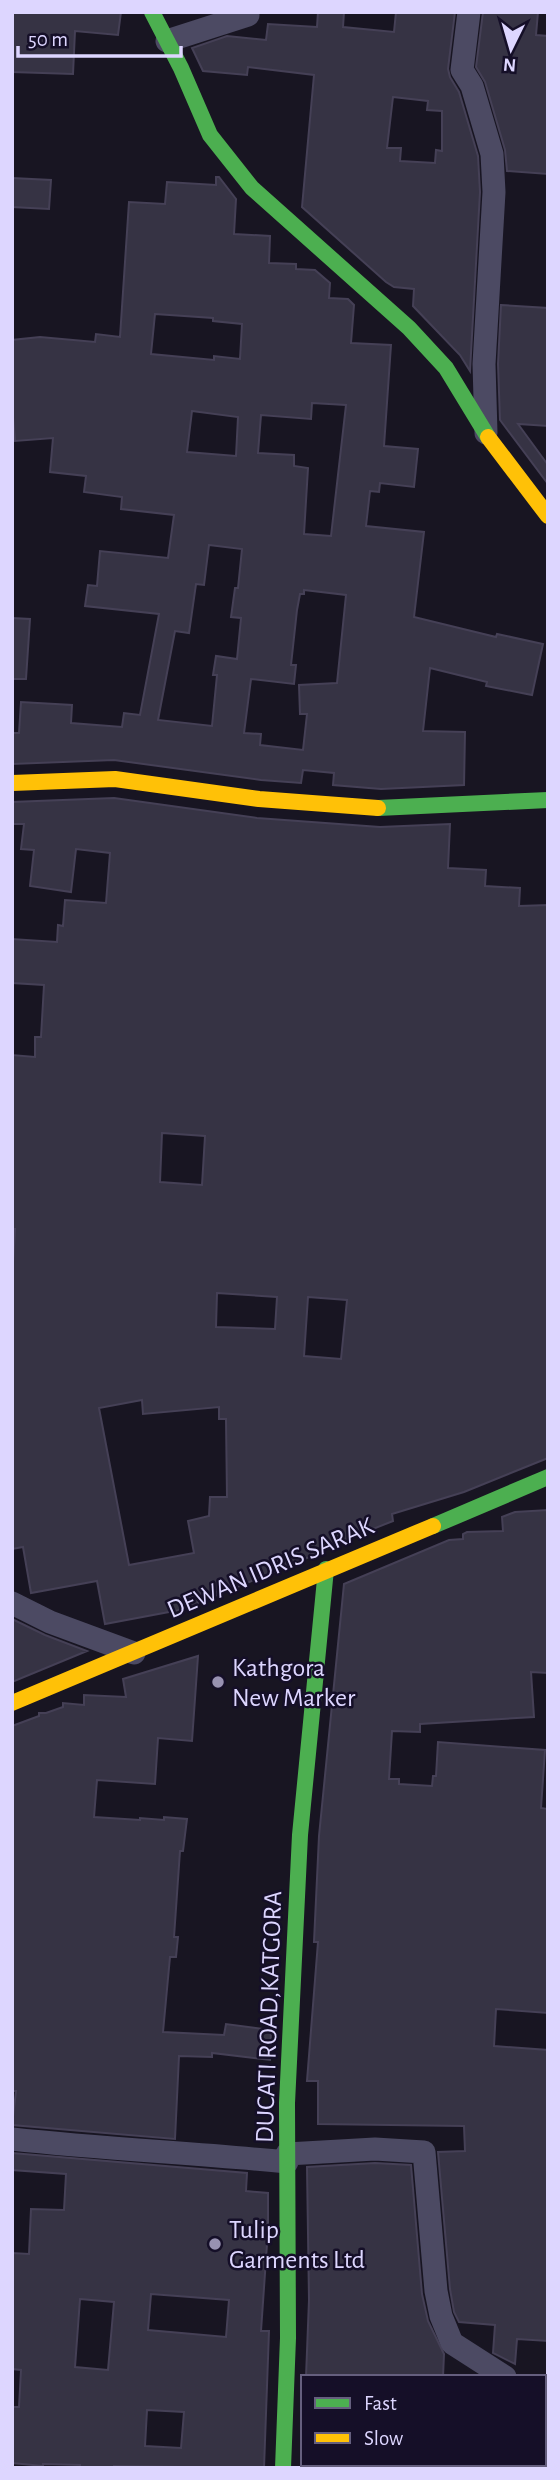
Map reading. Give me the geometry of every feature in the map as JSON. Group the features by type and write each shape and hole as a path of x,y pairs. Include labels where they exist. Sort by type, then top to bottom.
{"street":[{"path":"152,12 210,135 252,188 409,328 446,368 486,436 548,516"},
{"path":"468,12 462,70 472,86 492,153 491,257 484,364 486,436"},
{"path":"167,41 248,15"},
{"path":"12,783 115,779 259,799 381,808 548,800"},
{"name":"DEWAN IDRIS SARAK","path":"12,1703 548,1478"},
{"name":"DUCATI ROAD,KATGORA","path":"283,2468 288,2339 286,2103 300,1835 326,1569"},
{"path":"12,1603 50,1622 134,1653"},
{"path":"12,2139 94,2148 287,2158 374,2149 424,2152 436,2291 441,2316 452,2343 502,2375"}],"building":[{"path":"12,12 121,12 118,35 75,31 73,74 12,72"},
{"path":"318,12 344,12 343,27 394,32 396,12 455,12 448,69 459,92 478,156 480,192 470,371 460,355 413,306 414,289 394,287 386,282 302,207 314,75 248,67 247,75 203,71 192,48 227,36 266,40 268,24 317,27","holes":["393,97 428,101 427,110 442,111 442,151 436,150 435,163 400,161 401,148 387,148"]},
{"path":"483,12 538,12 536,35 548,36 548,174 507,171 505,150 485,82 476,67"},
{"path":"216,177 219,177 236,199 234,234 270,236 269,263 296,264 296,269 315,270 330,283 329,298 348,299 354,305 351,343 391,345 384,446 418,449 414,487 380,483 379,492 370,491 366,526 424,532 414,617 496,637 497,634 543,644 532,695 486,686 487,682 430,668 423,731 465,732 464,785 381,789 333,785 334,773 303,770 301,783 114,760 12,764 12,733 19,733 21,702 72,705 71,723 122,727 124,713 140,715 159,614 85,606 88,585 97,586 100,551 168,558 174,515 121,509 122,497 84,492 86,476 50,472 53,438 15,441 12,340 40,337 95,342 96,334 120,337 129,202 165,204 167,182 216,185","holes":["155,314 213,318 213,321 242,324 240,359 214,356 214,360 151,354","312,403 346,405 331,536 304,534 308,468 294,466 294,455 258,453 261,415 311,419","192,411 238,417 236,456 187,452","209,545 242,549 238,588 235,588 231,617 241,618 237,659 216,656 212,726 158,720 175,631 189,633 196,584 204,585","304,590 346,595 337,683 299,685 300,714 307,714 303,750 260,745 261,734 244,733 251,679 294,684 296,665 291,665 300,594 304,594"]},
{"path":"12,178 51,180 49,209 12,207"},
{"path":"501,305 548,308 548,426 518,424 548,465 548,484 500,420 498,364"},
{"path":"12,618 30,619 26,679 12,679"},
{"path":"114,798 257,818 380,827 450,824 448,868 486,870 485,886 520,888 519,906 548,905 548,1458 464,1492 392,1514 393,1521 235,1588 217,1592 218,1595 198,1600 198,1604 185,1609 105,1624 97,1581 31,1593 23,1547 12,1549 12,1279 15,1229 12,1229 12,1055 35,1057 35,1037 41,1037 44,985 12,983 12,939 57,942 58,925 63,926 65,900 106,903 110,853 76,849 71,892 30,886 34,850 21,849 24,824 12,824 12,802","holes":["162,1133 205,1136 202,1185 160,1182","217,1293 277,1297 275,1329 216,1327","308,1297 347,1300 341,1359 304,1356","142,1400 143,1414 219,1407 219,1419 226,1419 227,1497 210,1497 209,1516 188,1521 194,1553 129,1565 99,1408"]},
{"path":"548,1510 548,1673 531,1672 534,1717 420,1724 420,1732 392,1731 389,1779 399,1779 399,1784 432,1786 433,1776 436,1776 438,1742 545,1750 541,1808 548,1809 548,2013 496,2009 494,2046 548,2050 548,2341 517,2339 515,2364 493,2353 495,2325 459,2322 454,2312 438,2152 465,2151 464,2126 318,2124 318,2081 307,2081 318,1942 314,1942 319,1836 344,1584 449,1540 463,1539 463,1534 467,1532 503,1531 502,1517 515,1512"},
{"path":"12,1619 45,1635 87,1651 12,1682"},
{"path":"198,1656 192,1741 158,1738 155,1784 97,1780 94,1817 187,1819 183,1851 180,1851 174,1937 178,1937 176,1957 170,1957 163,2032 224,2035 226,2024 271,2030 270,2060 212,2053 212,2057 179,2056 175,2139 12,2125 16,2091 12,2091 12,1726 39,1716 39,1713 63,1707 63,1703 84,1705 84,1695 126,1697 123,1679"},
{"path":"12,2153 247,2173 246,2191 268,2193 261,2331 269,2331 264,2468 80,2468 80,2465 12,2463 12,2407 19,2407 21,2370 12,2369 12,2253 29,2254 31,2209 64,2210 66,2174 12,2170","holes":["151,2294 229,2300 226,2337 148,2330","80,2299 114,2302 108,2370 75,2367","147,2410 184,2412 181,2448 145,2446"]},
{"path":"375,2163 411,2165 422,2294 428,2321 444,2354 443,2375 306,2375 309,2300 307,2167"}],"traffic: fast":[{"path":"152,12 181,68 210,135 252,188 409,328 446,368 488,437"},
{"path":"378,808 548,800"},
{"path":"433,1526 548,1477"},
{"path":"283,2468 288,2338 287,2103 300,1835 326,1569"}],"traffic: slow":[{"path":"488,437 548,516"},
{"path":"12,783 115,779 259,799 378,808"},
{"path":"12,1703 433,1526"}],"place":[{"name":"Kathgora New Marker","path":"218,1682"},
{"name":"Tulip Garments Ltd","path":"215,2244"}]}
